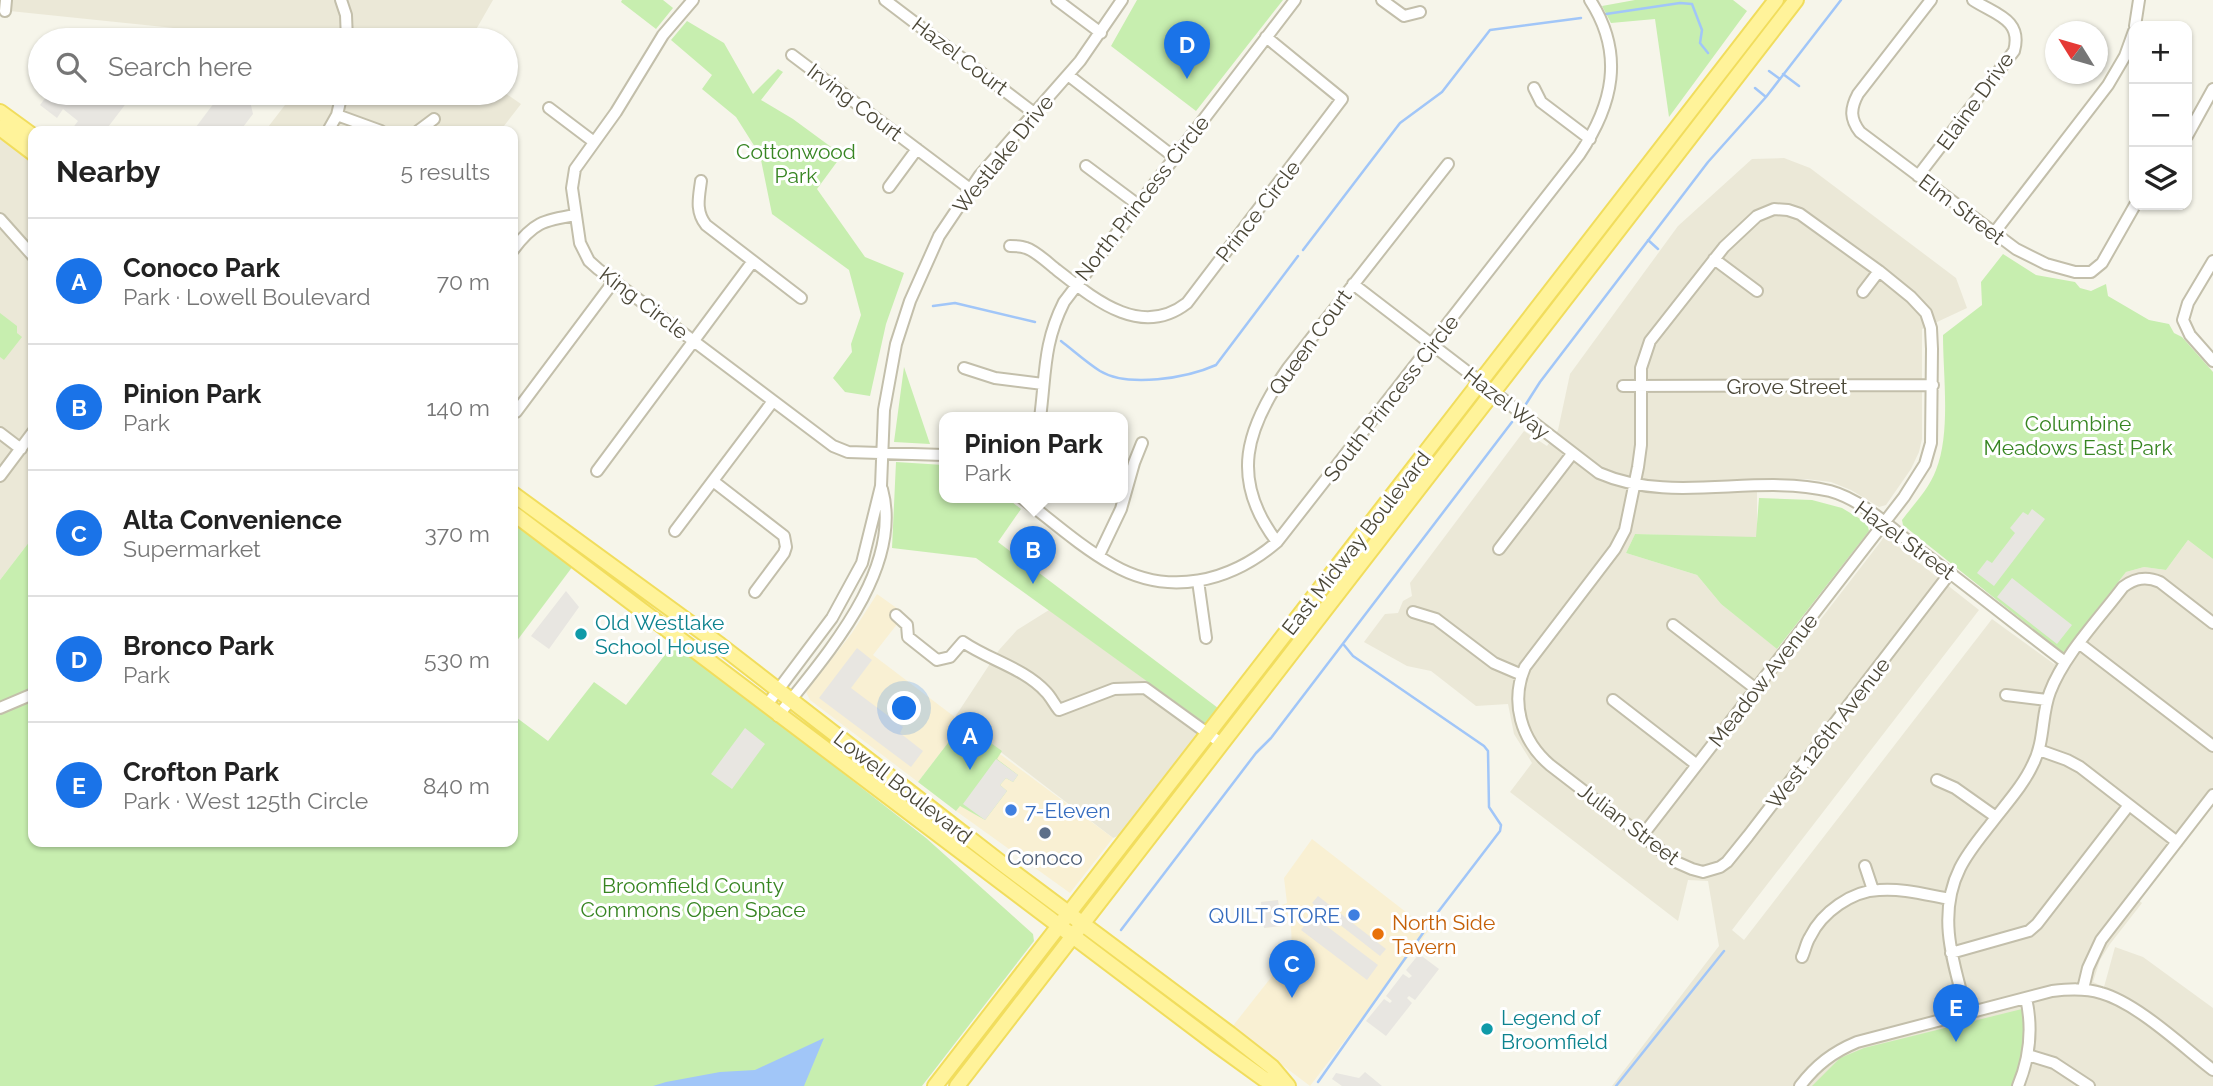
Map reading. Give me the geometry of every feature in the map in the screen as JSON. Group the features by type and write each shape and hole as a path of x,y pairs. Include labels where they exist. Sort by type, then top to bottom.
{"main road":[{"name":"East Midway Boulevard","path":"957,1086 1221,743 1776,0"},
{"name":"East Midway Boulevard","path":"935,1086 1208,734 1796,0"},
{"path":"0,111 28,132"},
{"path":"0,128 28,149"},
{"name":"Lowell Boulevard","path":"518,498 720,645 1230,1034 1272,1067 1288,1086"},
{"name":"Lowell Boulevard","path":"518,517 1168,1009 1264,1079 1280,1086"},
{"path":"807,737 852,760 860,761 864,757"},
{"path":"1168,1009 1178,1005 1208,1027 1230,1034"}],"street":[{"path":"341,0 347,28"},
{"name":"King Circle","path":"693,0 663,35 616,112 572,175 580,243 584,253 598,269 841,450 882,452"},
{"name":"Hazel Court","path":"885,0 1034,113"},
{"path":"1057,0 1101,33"},
{"name":"Westlake Drive","path":"766,706 832,618 856,579 869,541 881,486 884,410 890,371 910,301 939,236 970,189 1068,75 1101,33 1122,0"},
{"name":"North Princess Circle","path":"1041,412 1045,355 1051,330 1064,302 1295,0"},
{"path":"1382,0 1404,16 1420,12"},
{"name":"South Princess Circle","path":"1029,503 1113,565 1158,582 1198,581 1226,575 1277,542 1590,139 1607,100 1611,63 1604,27 1590,0"},
{"name":"Elm Street","path":"1931,0 1853,103 1846,117 1860,132 2016,249 2038,261 2075,272 2092,276 2131,210"},
{"name":"Elaine Drive","path":"1919,176 2011,57 2021,31 2001,15 1973,0"},
{"path":"2136,21 2139,0"},
{"name":"Prince Circle","path":"1076,284 1107,306 1152,318 1171,314 1187,303 1342,99 1266,37"},
{"path":"1994,233 2108,85 2129,45"},
{"name":"Irving Court","path":"792,55 970,189"},
{"path":"1068,75 1174,157"},
{"path":"1534,88 1541,102 1590,139"},
{"path":"2192,127 2213,89"},
{"path":"331,126 339,105"},
{"path":"549,108 594,142"},
{"path":"337,115 368,126"},
{"path":"425,126 434,119"},
{"name":"Irving Court","path":"889,187 917,149"},
{"name":"Queen Court","path":"1277,542 1262,521 1250,489 1247,466 1254,430 1273,390 1448,164"},
{"path":"1086,166 1137,204"},
{"path":"701,181 698,207 701,219 801,298"},
{"name":"Meadow Avenue","path":"1642,836 1884,523 1919,475 1930,452 1933,420 1931,328 1926,313 1911,297 1800,214 1780,209 1757,216 1742,228 1714,259"},
{"path":"518,244 531,228 543,221 576,215"},
{"path":"0,219 28,250"},
{"path":"1010,246 1028,248 1076,284"},
{"path":"1413,612 1436,619 1494,663 1522,675 1542,643 1621,539 1641,445 1641,368 1650,341 1714,259 1757,291"},
{"path":"597,471 753,261"},
{"path":"2213,261 2189,303 2184,321 2190,335 2213,360"},
{"path":"1863,292 1879,271"},
{"path":"518,409 614,281"},
{"name":"Hazel Way","path":"1353,284 1572,454 1599,473 1634,484"},
{"path":"964,368 1004,380 1043,384"},
{"name":"Grove Street","path":"1623,386 1933,385"},
{"path":"675,531 773,401"},
{"path":"0,433 21,449"},
{"path":"0,476 28,439"},
{"path":"1128,482 1142,443"},
{"path":"882,452 939,455"},
{"path":"1499,548 1572,454"},
{"path":"713,481 781,532 786,541 784,553 755,592"},
{"name":"Hazel Street","path":"1634,484 1653,487 1813,488 1834,492 1855,502 1884,523 2066,662"},
{"name":"Westlake Drive","path":"778,716 846,627 866,594 884,541 887,508 881,486"},
{"path":"1099,555 1123,503"},
{"name":"West 126th Avenue","path":"1692,869 1703,872 1715,869 1732,857 1950,573"},
{"path":"1967,1013 1951,953 1948,932 1950,899 1963,862 2026,777 2039,750 2047,700 2053,682 2123,587 2137,579 2160,582 2213,623"},
{"path":"1198,581 1206,638"},
{"path":"896,615 907,625 908,636 937,660 950,657 963,642 977,652 1017,670 1045,691 1059,710 1114,689 1145,688 1221,743"},
{"path":"1673,625 1756,689"},
{"path":"2080,644 2213,746"},
{"name":"Julian Street","path":"1522,675 1519,705 1522,726 1542,758 1676,862 1692,869"},
{"path":"2006,695 2047,700"},
{"path":"0,708 28,696"},
{"path":"1612,700 1697,765"},
{"path":"2039,750 2080,767 2177,842"},
{"path":"1937,780 1955,788 1996,817"},
{"path":"2084,989 2088,968 2101,940 2213,795"},
{"path":"1951,953 2029,931 2129,805"},
{"path":"1865,866 1872,890"},
{"path":"1802,957 1810,935 1831,911 1853,896 1872,890 1892,890 1950,899"},
{"path":"1800,1086 1819,1064 1843,1048 2052,991 2084,989 2129,1005 2213,1070"},
{"path":"2018,1086 2028,1055 2031,1033 2026,998"},
{"path":"2028,1055 2054,1063 2089,1086"}],"shaded area":[{"path":"0,0 493,0 477,28 174,28 0,10"},
{"path":"521,104 504,126 269,126 285,105"},
{"path":"40,105 125,105 109,126 74,126 78,121 63,109 57,118"},
{"path":"212,105 251,105 253,114 244,126 197,126"},
{"path":"0,134 28,155 28,544 0,580"},
{"path":"1784,158 1810,168 1956,278 1967,308 1922,329 1922,439 1919,452 1911,469 1886,505 1879,507 1851,490 1831,482 1757,479 1757,538 1635,534 1626,553 1697,575 1721,604 1790,659 1885,536 1979,610 1732,930 1744,940 1992,619 2054,664 2126,572 2144,567 2166,570 2188,540 2213,559 2213,795 2135,897 2142,903 2100,960 2093,982 2104,987 2115,947 2143,957 2213,1008 2213,1086 1612,1086 1719,946 1708,881 1688,880 1678,921 1510,792 1532,763 1514,734 1508,704 1476,706 1431,671 1407,666 1364,642 1385,614 1398,613 1403,601 1412,596 1410,583 1524,431 1547,446 1558,430 1570,374 1678,226 1752,159"},
{"path":"2032,509 2045,519 1994,586 1977,573 1987,560 1992,563 2015,533 2010,528 2023,512 2028,515"},
{"path":"2012,578 2072,625 2057,644 1997,597"},
{"path":"566,591 579,607 549,649 531,636"},
{"path":"877,594 905,614 873,655 960,721 952,733 954,735 918,782 810,700 806,692 852,633"},
{"path":"1049,610 1206,724 1123,834 1113,838 955,717 999,650 1017,630"},
{"path":"857,648 872,660 851,688 903,727 900,733 923,751 911,767 819,698"},
{"path":"745,728 765,744 732,789 711,774"},
{"path":"1000,754 1113,838 1070,893 956,811 960,806 985,819 1006,791 999,785 1005,778 996,759"},
{"path":"996,759 1018,775 1013,782 1006,778 1000,785 1007,791 985,820 963,804"},
{"path":"1312,839 1429,930 1310,1086 1232,1027 1292,951 1291,926 1282,920 1281,926 1264,928 1261,902 1278,900 1279,906 1287,903 1284,878"},
{"path":"1318,896 1386,949 1380,956 1312,903"},
{"path":"1278,900 1281,926 1264,928 1261,902"},
{"path":"1312,915 1378,965 1367,980 1301,930"},
{"path":"1419,954 1439,969 1415,1000 1409,996 1407,998 1412,1003 1386,1036 1366,1021 1384,999 1390,1003 1392,1001 1386,996 1403,974 1409,978 1412,976 1406,970"},
{"path":"1365,1072 1382,1086 1342,1086 1332,1079 1336,1073 1359,1078"}],"green space":[{"path":"663,0 673,8 656,29 621,2"},
{"path":"1137,0 1283,0 1196,111 1111,46"},
{"path":"1635,0 1733,0 1747,11 1669,117 1655,19 1611,23 1602,6"},
{"name":"Cottonwood Park","path":"687,21 724,43 753,94 778,69 783,72 761,100 793,119 842,155 817,189 865,257 904,273 886,324 870,396 845,392 833,378 852,352 851,344 861,315 849,270 772,214 760,155 736,117 702,89 712,75 671,40"},
{"name":"Columbine Meadows East Park","path":"2003,254 2036,275 2075,282 2080,288 2091,291 2106,284 2108,296 2149,320 2169,324 2174,333 2182,337 2213,372 2213,559 2188,540 2166,570 2144,567 2126,572 2063,653 1903,525 1902,520 1929,484 1941,455 1945,422 1943,335 1982,305 1981,282"},
{"path":"0,313 17,326 17,333 22,337 4,360 0,357"},
{"path":"904,367 930,444 894,442"},
{"path":"896,462 939,465 939,503 1013,503 1021,509 998,542 1218,708 1206,724 976,558 892,548"},
{"path":"1759,498 1812,500 1842,508 1867,523 1869,531 1777,649 1721,604 1697,575 1626,553 1635,534 1756,537"},
{"path":"518,524 573,566 518,639"},
{"name":"Broomfield County Commons Open Space","path":"28,544 28,847 518,847 518,719 548,741 594,682 626,705 675,642 926,838 1033,934 1034,941 922,1086 0,1086 0,580"},
{"path":"960,721 1002,751 997,759 1018,775 1013,782 1006,778 1000,785 1007,791 985,820 960,806 956,811 918,782 954,735 952,733"},
{"path":"2022,1009 2027,1036 2018,1075 2011,1086 1812,1086 1840,1058 1864,1048"}],"water":[{"path":"824,1038 804,1086 653,1086 720,1072 755,1070"}],"waterway":[{"path":"1526,404 1708,162 1766,97 1841,0"},
{"path":"1606,14 1680,3 1692,4 1702,30 1700,43 1708,53"},
{"path":"1303,250 1400,123 1442,92 1490,30 1581,18"},
{"path":"1769,71 1780,79"},
{"path":"1783,74 1799,86"},
{"path":"1755,88 1766,97"},
{"path":"1648,240 1658,249"},
{"path":"1061,341 1100,371 1126,379 1158,379 1204,370 1216,365 1298,256"},
{"path":"933,306 955,303 1035,322"},
{"path":"1121,930 1512,422"},
{"path":"1318,1082 1435,916 1500,831 1501,825 1489,807 1488,751 1484,746 1353,656 1344,645"},
{"path":"1616,1086 1724,951"}],"place":[{"name":"Bronco Park","path":"1187,79"},
{"name":"Pinion Park","path":"1033,584"},
{"name":"Old Westlake School House","path":"581,634"},
{"name":"Conoco Park","path":"970,770"},
{"name":"7-Eleven","path":"1011,810"},
{"name":"Conoco","path":"1045,833"},
{"name":"QUILT STORE","path":"1354,915"},
{"name":"North Side Tavern","path":"1378,934"},
{"name":"Alta Convenience","path":"1292,998"},
{"name":"Legend of Broomfield","path":"1487,1029"},
{"name":"Crofton Park","path":"1956,1042"}]}
